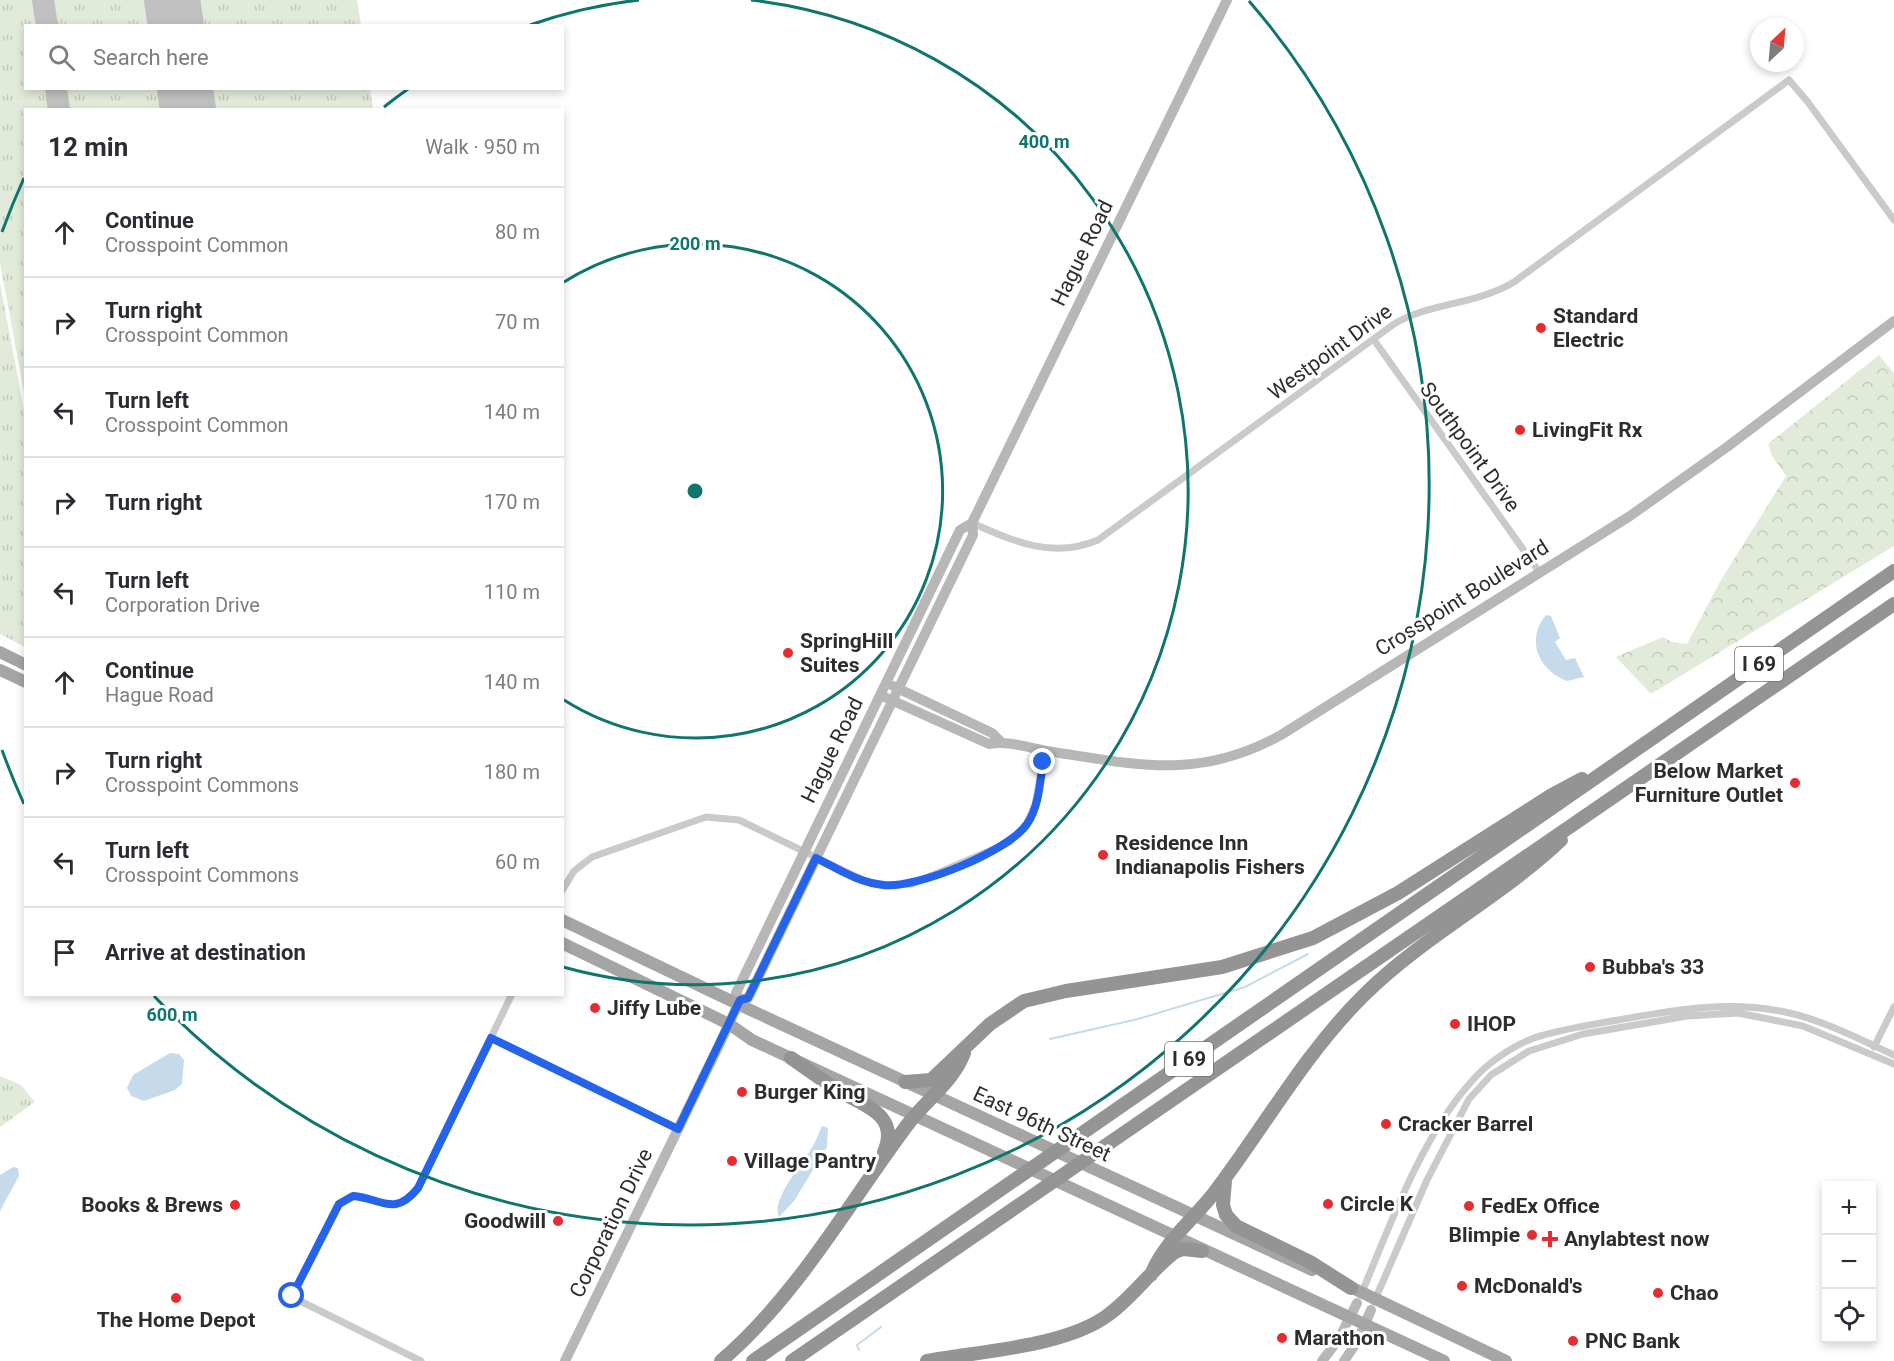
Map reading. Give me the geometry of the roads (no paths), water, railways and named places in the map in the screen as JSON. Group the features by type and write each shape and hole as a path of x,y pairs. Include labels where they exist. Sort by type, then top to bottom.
{"highway":[{"name":"I 69","path":"753,1361 1894,571"},
{"name":"I 69","path":"792,1361 1894,604"},
{"path":"905,1082 931,1080 990,1023 1024,1001 1066,991 1222,967 1313,938 1367,911 1552,795 1624,757"},
{"path":"1151,1275 1156,1262 1226,1176 1309,1058 1365,994 1422,945 1539,861 1583,819"},
{"path":"721,1361 786,1294 879,1162 915,1115 961,1062 966,1048"},
{"path":"791,1058 838,1091 878,1112 885,1125 887,1139 886,1149 879,1162"},
{"path":"1226,1176 1223,1205 1226,1215 1236,1226 1310,1262 1357,1295"},
{"path":"927,1361 1046,1341 1074,1333 1108,1316 1175,1252 1183,1249 1202,1251"}],"main road":[{"path":"0,652 24,663"},
{"path":"0,670 24,681"},
{"name":"East 96th Street","path":"564,921 1194,1217 1357,1295 1373,1305 1506,1361"},
{"path":"564,944 729,1024 752,1040 1202,1251 1444,1361"}],"street":[{"name":"Hague Road","path":"972,523 974,535 748,998 739,1003 736,993 960,530 972,523 1227,0"},
{"name":"Westpoint Drive","path":"972,523 1028,546 1044,549 1073,548 1098,540 1410,315 1480,298 1505,287 1789,80 1894,220"},
{"name":"Crosspoint Boulevard","path":"880,695 989,744 1001,742 1045,751 1167,767 1206,763 1245,753 1281,735 1630,516 1724,449 1894,321"},
{"name":"Southpoint Drive","path":"1374,340 1540,573"},
{"name":"Crosspoint Boulevard","path":"886,683 992,733 1001,742"},
{"path":"564,888 574,871 592,857 706,817 739,820 867,882 901,886 912,884 1005,845 1021,832 1030,819 1035,805 1045,751"},
{"path":"421,1361 292,1296 339,1204 353,1196 385,1204 397,1204 418,1188 511,996"},
{"name":"Corporation Drive","path":"565,1361 739,1003"},
{"path":"1322,1361 1336,1344 1351,1318 1357,1295 1447,1112 1479,1073 1524,1043 1581,1026 1697,1006 1737,1005 1787,1012 1817,1021 1894,1056"},
{"path":"1874,1047 1894,1006"},
{"path":"1344,1361 1365,1324 1423,1188 1469,1099 1491,1075 1529,1051 1583,1034 1669,1019 1738,1012 1803,1026 1894,1064"},
{"path":"491,1038 678,1129"}],"water":[{"path":"1546,615 1551,616 1560,638 1555,642 1566,660 1575,658 1584,677 1567,681 1557,676 1549,670 1538,654 1536,635"},
{"path":"170,1053 179,1054 184,1060 182,1084 175,1090 144,1101 131,1096 127,1088 133,1075"},
{"path":"822,1126 828,1128 827,1147 794,1201 779,1217 778,1209 784,1190 814,1144"},
{"path":"13,1167 18,1168 19,1176 0,1211 0,1175"}],"waterway":[{"path":"1050,1039 1138,1019 1245,987 1308,954"},
{"path":"859,1350 857,1345 881,1327"}],"place":[{"name":"Standard Electric","path":"1541,328"},
{"name":"LivingFit Rx","path":"1520,430"},
{"name":"SpringHill Suites","path":"788,653"},
{"name":"Below Market Furniture Outlet","path":"1795,783"},
{"name":"Residence Inn Indianapolis Fishers","path":"1103,855"},
{"name":"Bubba's 33","path":"1590,967"},
{"name":"Jiffy Lube","path":"595,1008"},
{"name":"IHOP","path":"1455,1024"},
{"name":"Burger King","path":"742,1092"},
{"name":"Cracker Barrel","path":"1386,1124"},
{"name":"Village Pantry","path":"732,1161"},
{"name":"Circle K","path":"1328,1204"},
{"name":"Books & Brews","path":"235,1205"},
{"name":"FedEx Office","path":"1469,1206"},
{"name":"Goodwill","path":"558,1221"},
{"name":"Blimpie","path":"1532,1235"},
{"name":"Anylabtest now","path":"1550,1239"},
{"name":"McDonald's","path":"1462,1286"},
{"name":"Chao","path":"1658,1293"},
{"name":"The Home Depot","path":"176,1298"},
{"name":"Marathon","path":"1282,1338"},
{"name":"PNC Bank","path":"1573,1341"}]}
